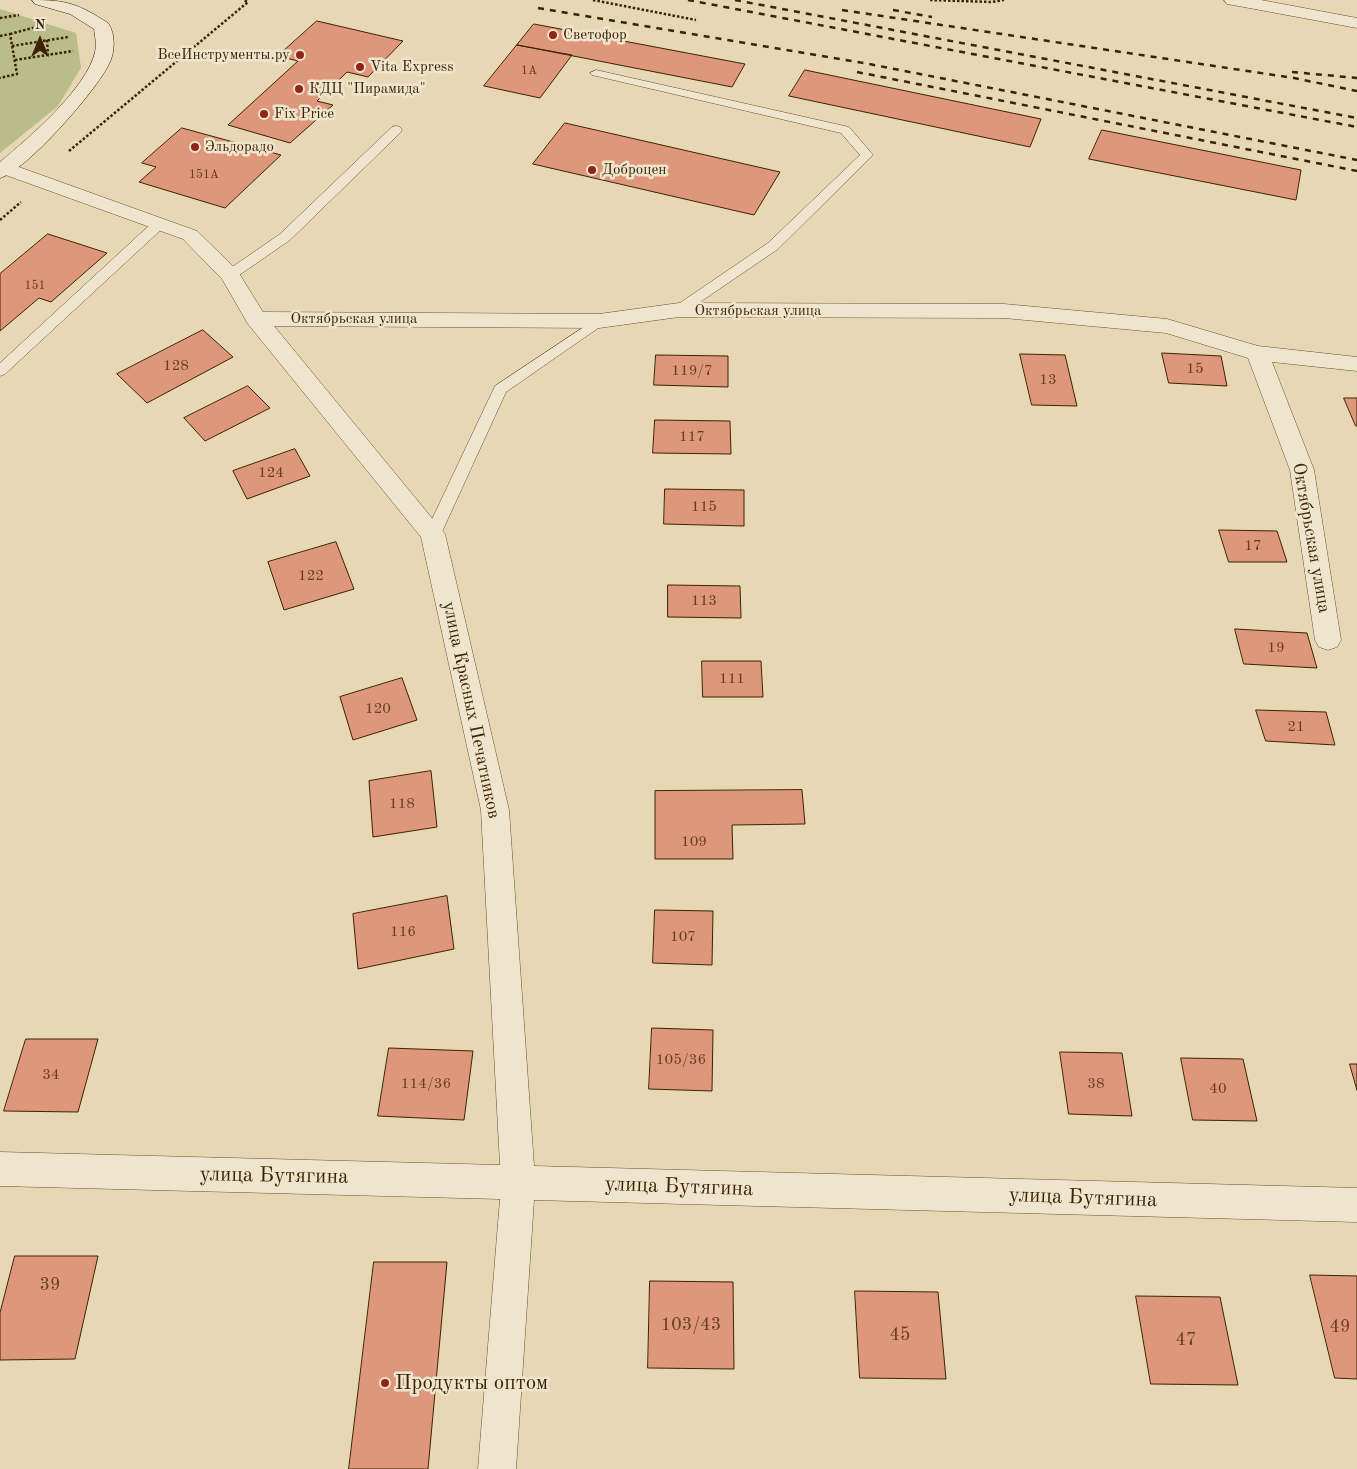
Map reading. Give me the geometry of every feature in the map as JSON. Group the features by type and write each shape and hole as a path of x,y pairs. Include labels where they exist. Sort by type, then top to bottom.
{"street":[{"path":"2,170 64,114 101,64 102,27 76,10 41,0"},
{"path":"1233,0 1357,23"},
{"name":"улица Красных Печатников","path":"2,170 35,179 190,235 230,275 256,319 433,534 495,810 518,1182 497,1469"},
{"name":"Октябрьская улица","path":"256,319 599,321 679,310 1004,311 1167,326 1257,353 1357,364"},
{"name":"Октябрьская улица","path":"1257,353 1302,470 1328,640"},
{"name":"улица Бутягина","path":"0,1169 1357,1205"}],"lane":[{"path":"596,73 846,130 867,155 773,246 679,310"},
{"path":"230,275 285,237 396,130"},
{"path":"0,371 159,224"},
{"path":"433,534 500,389 599,321"}],"path":[{"path":"35,179 248,2 243,0"},
{"path":"593,0 696,20"},
{"path":"930,0 992,2 1004,0"},
{"path":"0,36 10,34 17,74 0,78"},
{"path":"12,46 47,40 103,39"},
{"path":"15,60 48,55 103,39"},
{"path":"47,40 48,55"}],"green space":[{"path":"0,9 76,33 81,68 58,106 0,153"}],"building":[{"name":"КДЦ \"Пирамида\"","path":"317,21 403,41 368,77 347,72 317,101 333,105 290,143 228,125 298,61 278,56"},
{"path":"534,24 745,64 732,87 517,45"},
{"path":"517,45 572,55 540,98 484,86"},
{"path":"805,70 1041,119 1030,147 789,96"},
{"path":"565,123 780,172 754,215 533,164"},
{"path":"182,128 281,155 225,208 139,182 156,167 142,163"},
{"path":"1102,130 1301,170 1296,200 1089,159"},
{"path":"48,234 107,253 51,302 39,298 0,331 0,274"},
{"path":"203,330 233,357 147,403 117,374"},
{"path":"1162,353 1221,356 1227,386 1169,383"},
{"path":"1020,354 1065,355 1077,406 1032,405"},
{"path":"656,355 728,356 728,387 654,385"},
{"path":"248,386 270,408 205,441 184,418"},
{"path":"1344,398 1357,398 1357,426 1356,426"},
{"path":"655,420 730,421 731,454 653,453"},
{"path":"295,449 310,476 247,499 233,471"},
{"path":"665,489 744,490 744,526 664,524"},
{"path":"1219,530 1277,531 1287,562 1229,562"},
{"path":"336,542 354,589 284,610 268,562"},
{"path":"668,585 740,586 741,618 668,617"},
{"path":"1235,629 1307,633 1317,668 1244,664"},
{"path":"702,661 761,661 763,697 703,697"},
{"path":"402,678 417,720 353,740 340,697"},
{"path":"1256,710 1326,712 1335,745 1266,741"},
{"path":"431,771 437,827 373,837 369,781"},
{"path":"802,790 805,824 732,825 733,859 655,859 655,791"},
{"path":"447,896 454,949 358,969 353,914"},
{"path":"655,910 713,911 712,965 653,963"},
{"path":"652,1028 713,1030 712,1091 649,1089"},
{"path":"26,1039 98,1039 78,1112 4,1111"},
{"path":"389,1048 473,1051 464,1120 378,1116"},
{"path":"1060,1052 1122,1053 1132,1116 1069,1114"},
{"path":"1181,1058 1243,1059 1257,1121 1193,1120"},
{"path":"1350,1064 1357,1064 1357,1090"},
{"path":"15,1256 98,1256 75,1359 0,1360 0,1313"},
{"path":"374,1262 447,1262 428,1469 349,1469"},
{"path":"1310,1275 1357,1276 1357,1379 1335,1378"},
{"path":"650,1281 733,1282 734,1369 648,1368"},
{"path":"855,1291 938,1292 946,1379 860,1378"},
{"path":"1136,1296 1220,1297 1238,1385 1151,1384"}],"railway":[{"path":"688,0 1357,127"},
{"path":"735,0 1357,118"},
{"path":"538,8 864,63 1357,160"},
{"path":"842,10 1294,78 1357,91"},
{"path":"893,10 932,17"},
{"path":"857,72 1357,171"},
{"path":"1292,72 1357,78"}],"place":[{"name":"Светофор","path":"553,35"},
{"name":"ВсеИнструменты.ру","path":"300,55"},
{"name":"Vita Express","path":"360,67"},
{"name":"КДЦ \"Пирамида\"","path":"299,89"},
{"name":"Fix Price","path":"264,114"},
{"name":"Эльдорадо","path":"195,147"},
{"name":"Доброцен","path":"592,170"},
{"name":"Продукты оптом","path":"385,1383"}]}
